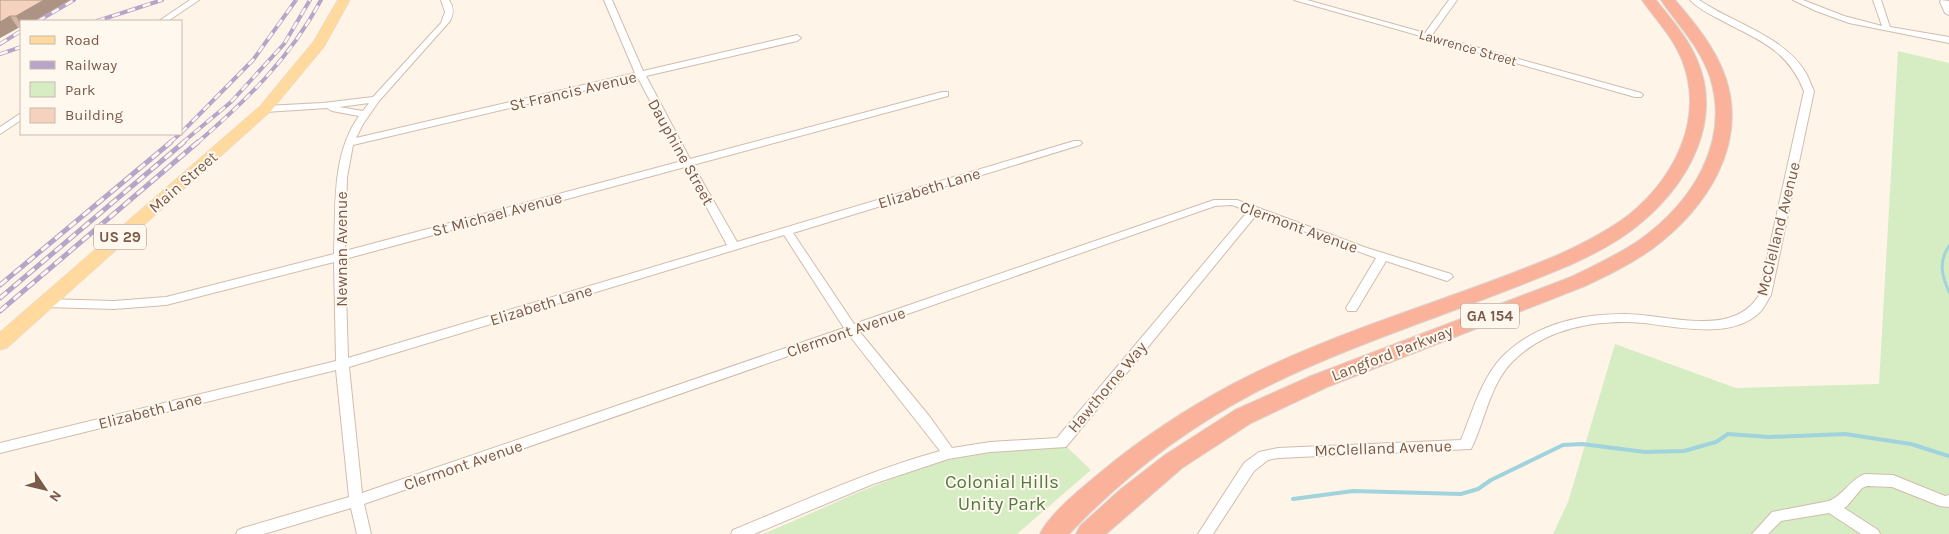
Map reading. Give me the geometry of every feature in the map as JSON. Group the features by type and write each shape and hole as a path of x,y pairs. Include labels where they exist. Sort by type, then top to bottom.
{"highway":[{"name":"Langford Parkway","path":"1053,534 1088,499 1162,438 1227,398 1273,374 1359,338 1567,259 1616,233 1656,200 1671,184 1688,152 1694,134 1698,93 1691,62 1681,43 1649,0"},
{"name":"Langford Parkway","path":"1089,534 1161,470 1228,425 1265,405 1319,381 1551,292 1597,272 1633,252 1667,228 1693,202 1709,175 1721,147 1726,120 1724,99 1703,45 1668,0"}],"main road":[{"name":"Main Street","path":"0,343 265,109 319,44 344,0"}],"street":[{"path":"165,20 195,0"},
{"name":"Newnan Avenue","path":"364,534 356,501 342,364 339,256 342,177 349,143 364,114 449,17 450,8 445,0"},
{"name":"Dauphine Street","path":"608,0 641,76 734,247"},
{"name":"Lawrence Street","path":"1298,0 1638,95"},
{"path":"1427,36 1453,0"},
{"name":"McClelland Avenue","path":"1205,534 1249,467 1264,456 1278,453 1466,445 1504,362 1522,345 1547,331 1576,323 1610,319 1716,324 1738,319 1754,311 1765,295 1809,91 1806,79 1797,66 1784,54 1767,42 1714,14 1694,0"},
{"path":"1797,0 1817,4 1853,22 1949,40"},
{"path":"1877,0 1887,29"},
{"path":"1949,3 1944,2 1949,13"},
{"name":"St Francis Avenue","path":"349,143 797,38"},
{"name":"St Michael Avenue","path":"44,303 124,306 159,303 944,94"},
{"path":"265,109 323,106 376,99"},
{"path":"323,106 364,114"},
{"path":"0,131 20,117"},
{"name":"Elizabeth Lane","path":"0,448 342,364 1077,143"},
{"name":"Clermont Avenue","path":"243,534 356,501 1214,203 1233,202 1447,277"},
{"name":"Hawthorne Way","path":"738,534 891,472 948,454 994,447 1061,443 1255,210"},
{"path":"787,231 852,330 879,366 936,433 948,454"},
{"path":"1352,308 1383,256"},
{"path":"1759,534 1777,516 1832,507 1842,502 1857,484 1865,480 1893,481 1948,503"},
{"path":"1832,507 1873,534"}],"green space":[{"path":"1898,51 1949,63 1949,534 1553,534 1568,502 1615,344 1736,388 1879,384"},
{"name":"Colonial Hills Unity Park","path":"1066,446 1091,470 1017,534 763,534 875,485 944,461 989,452"}],"building":[{"path":"0,0 44,0 16,16 10,16 0,22"}],"waterway":[{"path":"1949,246 1942,263 1944,280 1949,292"},
{"path":"1293,499 1353,491 1461,494 1478,489 1491,480 1563,445 1582,444 1645,452 1684,451 1716,442 1728,434 1769,437 1845,434 1911,444 1949,456"}],"railway":[{"path":"40,20 74,0"},
{"path":"100,20 162,0"},
{"path":"182,132 253,60 296,0"},
{"path":"182,143 231,102 284,44 310,0"},
{"path":"197,143 250,95 281,60 309,21 321,0"},
{"path":"0,44 20,32"},
{"path":"0,54 20,47"},
{"path":"169,143 179,135"},
{"path":"0,285 171,142"},
{"path":"0,298 184,142"},
{"path":"0,311 198,142"}]}
